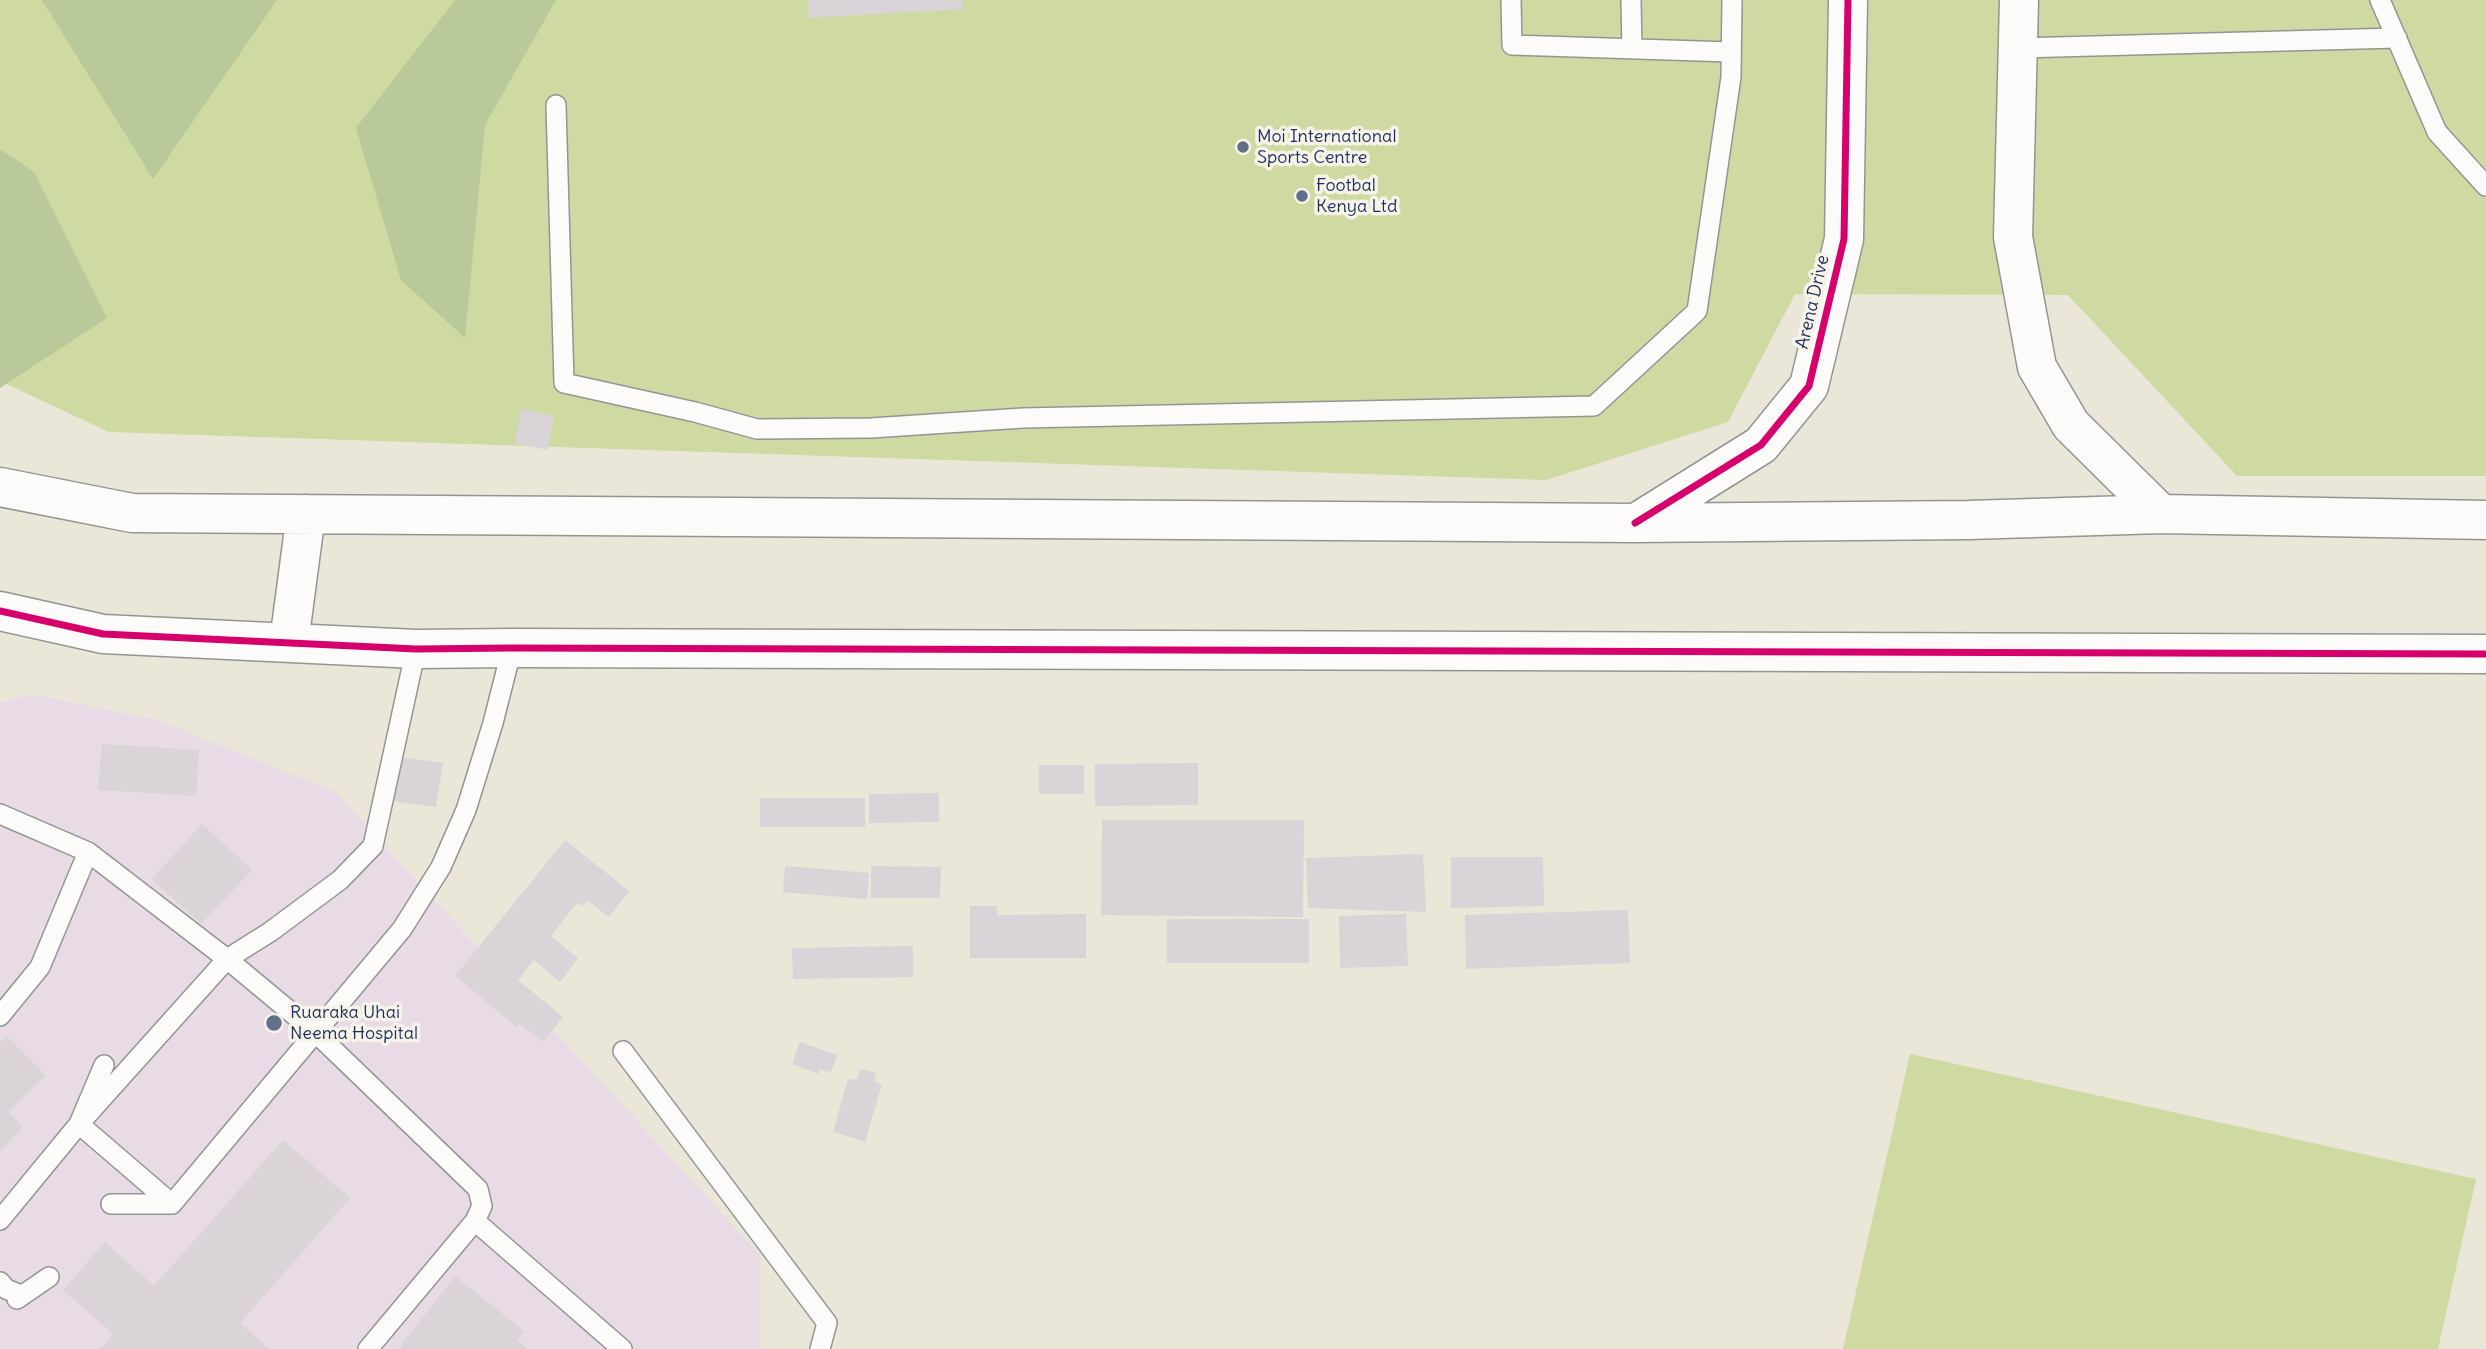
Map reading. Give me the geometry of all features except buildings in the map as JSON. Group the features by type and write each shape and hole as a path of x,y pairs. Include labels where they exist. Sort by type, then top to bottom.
{"street":[{"name":"Arena Drive","path":"1635,523 1761,445 1809,386 1844,239 1848,0"},
{"path":"2019,0 2013,237 2037,367 2071,425 2161,514"},
{"path":"0,487 132,513 1635,523 1969,520 2161,514 2486,520"},
{"path":"289,642 306,514"},
{"path":"0,611 103,634 416,649 2486,654"}],"lane":[{"path":"1511,0 1512,45 1731,52"},
{"path":"1631,0 1632,49"},
{"path":"556,105 564,383 695,412 757,429 871,428 1023,418 1594,406 1697,311 1731,77 1732,0"},
{"path":"2380,0 2437,132 2486,186"},
{"path":"2018,48 2397,38"},
{"path":"172,1204 402,929 442,867 466,810 512,648"},
{"path":"0,1220 79,1124 227,959 270,932 340,880 373,846 416,649"},
{"path":"0,814 88,852 227,959 316,1032 478,1189 482,1206 475,1221 368,1349"},
{"path":"0,1016 40,967 88,852"},
{"path":"623,1051 827,1323 820,1349"},
{"path":"79,1124 104,1065"},
{"path":"79,1124 172,1204"},
{"path":"111,1203 172,1204"},
{"path":"475,1221 622,1349"},
{"path":"0,1282 6,1289 21,1295 17,1299 49,1277"}],"shaded area":[{"name":"Ruaraka Uhai Neema Hospital","path":"31,694 160,721 335,792 760,1255 760,1349 0,1349 0,703"}],"green space":[{"name":"Moi International Sports Centre","path":"0,0 2486,0 2486,476 2237,476 2068,295 1795,294 1728,422 1546,480 109,432 0,381"},
{"path":"42,0 277,0 153,179"},
{"path":"455,0 556,0 485,125 465,338 401,280 356,128"},
{"path":"0,149 34,172 107,318 0,388"},
{"path":"1910,1054 2476,1179 2438,1349 1843,1349"}],"cycle path":[{"path":"1635,523 1761,445 1809,386 1844,239 1848,0"},
{"path":"0,611 103,634 416,649 2486,654"}],"place":[{"name":"Moi International Sports Centre","path":"1243,147"},
{"name":"Footbal Kenya Ltd","path":"1302,196"},
{"name":"Ruaraka Uhai Neema Hospital","path":"274,1023"}]}
